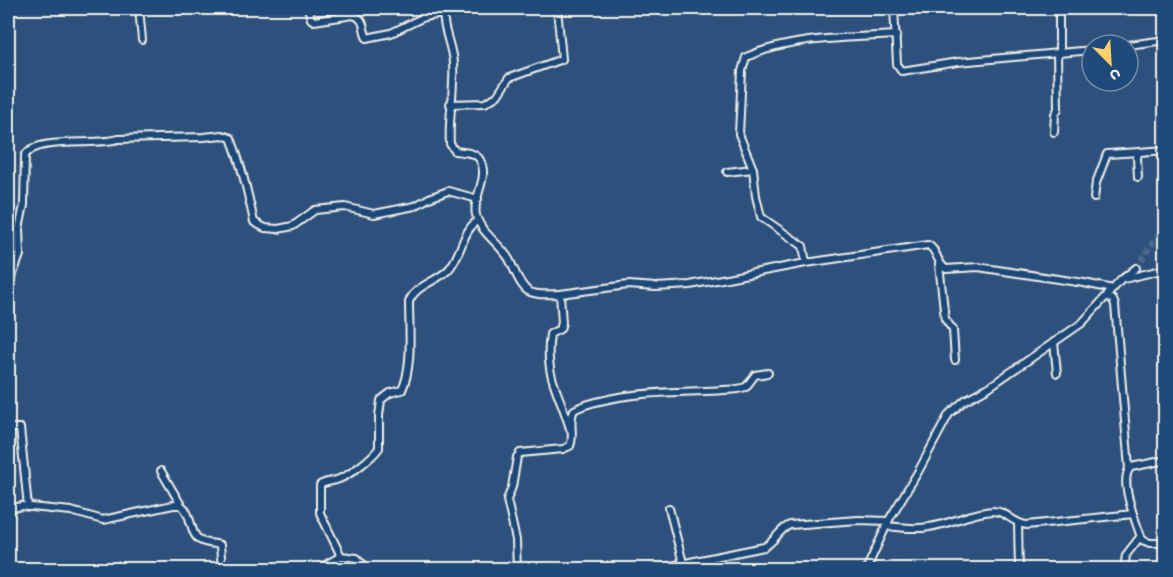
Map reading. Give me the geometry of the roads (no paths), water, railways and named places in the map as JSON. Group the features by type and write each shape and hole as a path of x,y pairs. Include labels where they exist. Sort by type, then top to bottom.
{"street":[{"path":"139,8 142,40"},
{"path":"309,8 311,19 314,21 348,15 357,16 362,20 367,38 391,33 424,17 444,11 453,63 449,130 451,146 455,151 475,155 481,162 482,178 476,213 478,220 508,259 524,288 537,293 560,294 627,285 664,287 690,285 806,262 928,244 932,247 939,263 945,317 953,331 955,360"},
{"path":"450,104 485,103 497,96 509,78 562,59 557,8"},
{"path":"894,8 897,64 902,71 958,62 1080,51"},
{"path":"1054,132 1058,106 1059,8"},
{"path":"806,262 803,246 762,218 756,196 753,169 739,132 742,71 746,57 769,48 824,40 897,35"},
{"path":"1140,43 1166,40"},
{"path":"8,284 20,255 25,156 31,149 62,143 118,139 204,138 222,135 231,138 244,170 254,222 265,228 293,226 315,210 345,207 374,214 415,206 448,191 478,199"},
{"path":"1094,198 1096,183 1107,154 1166,150"},
{"path":"1138,177 1139,152"},
{"path":"727,172 753,169"},
{"path":"341,556 320,513 320,485 344,477 368,461 379,448 381,400 390,393 402,390 406,377 411,296 417,289 436,280 448,269 456,258 469,227 478,220"},
{"path":"939,263 946,269 988,269 1113,289"},
{"path":"866,570 887,524 949,414 965,400 989,387 1086,320 1120,280 1136,268"},
{"path":"1120,280 1157,270 1166,270"},
{"path":"517,570 516,540 507,500 512,487 517,456 520,453 558,450 569,446 572,439 566,414 554,390 548,362 550,334 560,330 562,323 560,294"},
{"path":"1107,296 1113,300 1115,305 1129,468 1126,476 1133,514 1143,541 1166,543"},
{"path":"1054,342 1057,373"},
{"path":"570,429 573,412 589,403 666,391 738,389 746,387 755,375 768,374"},
{"path":"8,428 20,428 28,507"},
{"path":"1129,468 1166,460"},
{"path":"161,471 189,515 197,538 220,545 222,570"},
{"path":"8,509 19,506 71,511 103,520 181,505"},
{"path":"669,508 683,563"},
{"path":"651,570 766,546 782,529 790,525 858,520 928,528 962,517 995,511 1005,513 1018,523 1027,525 1133,514"},
{"path":"1018,523 1019,570"},
{"path":"1124,570 1126,555 1140,537"},
{"path":"316,570 341,556 357,558 368,570"}],"tunnel":[{"path":"1136,268 1166,223"}]}
